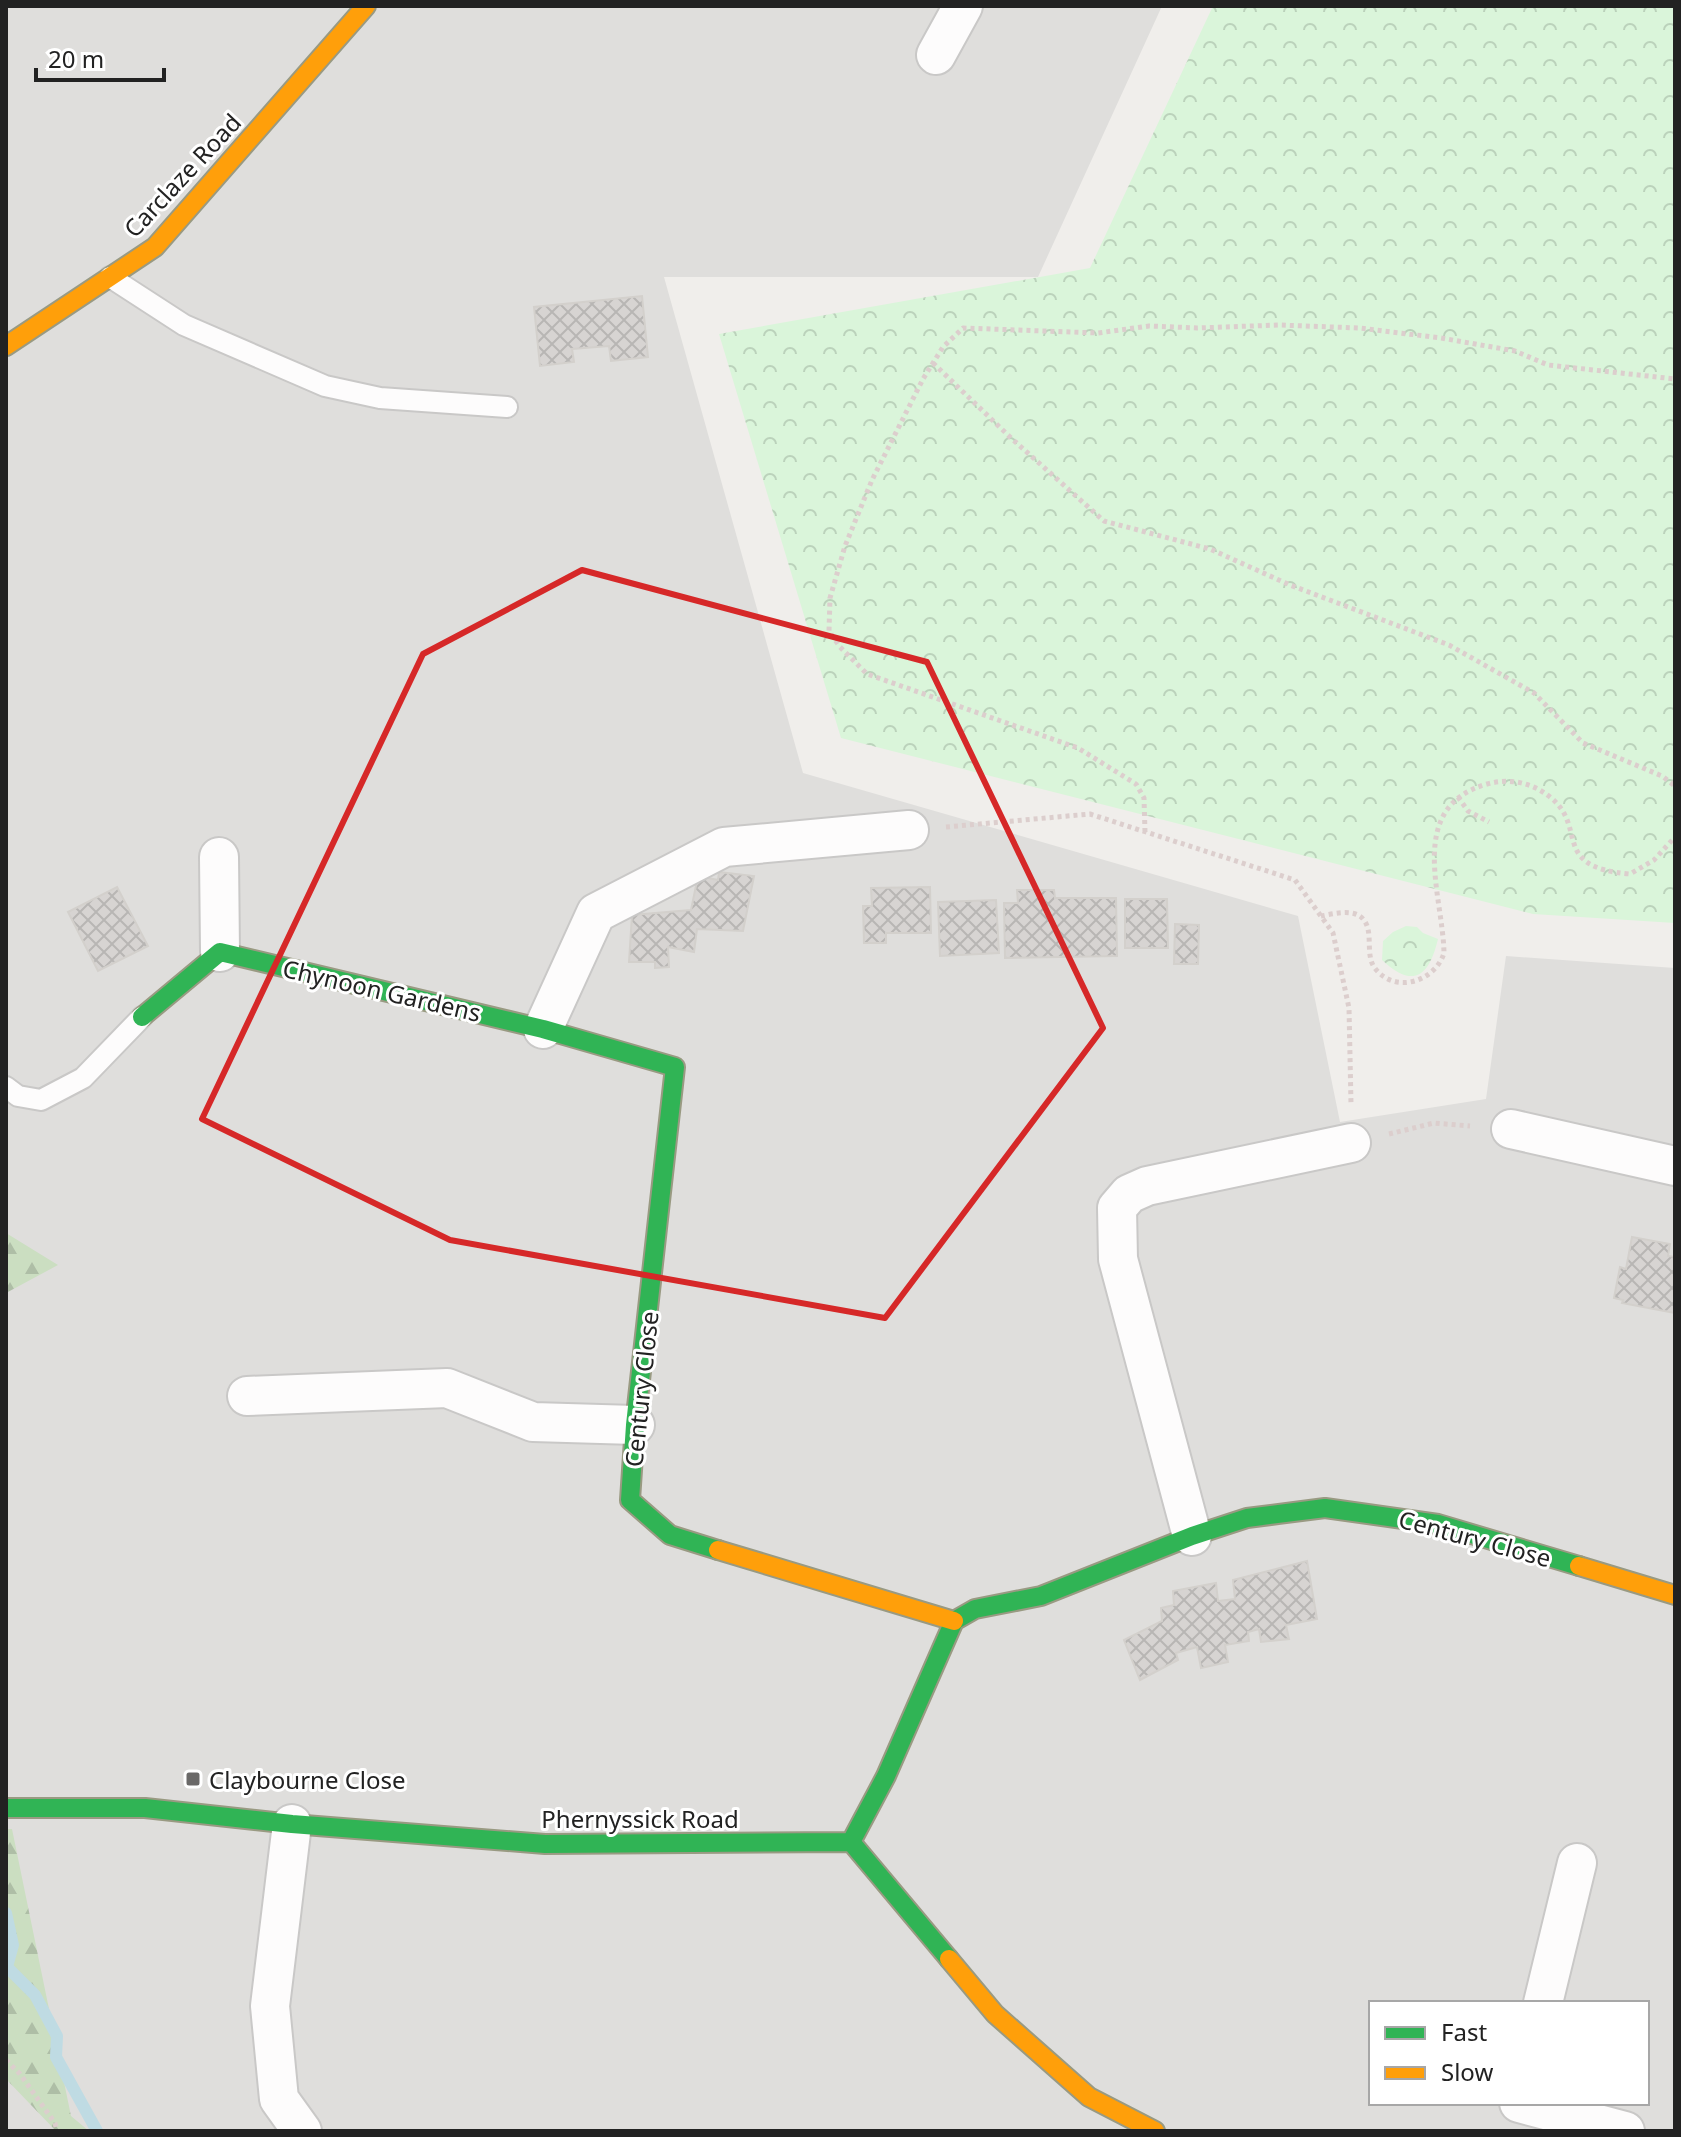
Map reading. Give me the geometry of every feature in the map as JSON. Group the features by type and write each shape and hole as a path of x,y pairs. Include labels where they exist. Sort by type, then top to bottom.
{"street":[{"name":"Carclaze Road","path":"6,346 155,247 366,6"},
{"path":"936,55 963,6"},
{"path":"543,1029 596,913 724,847 909,830"},
{"path":"142,1017 220,952 219,857"},
{"name":"Chynoon Gardens","path":"220,952 543,1029"},
{"name":"Century Close","path":"543,1029 675,1067 635,1425 630,1500 670,1535 954,1621 975,1609 1041,1596 1192,1536 1247,1518 1325,1508 1438,1524 1675,1595"},
{"path":"1511,1129 1675,1166"},
{"path":"1192,1536 1118,1259 1117,1208 1129,1194 1147,1186 1351,1143"},
{"path":"247,1396 447,1388 533,1422 635,1425"},
{"path":"954,1621 886,1776 851,1842 995,2014 1089,2097 1155,2131"},
{"name":"Phernyssick Road","path":"6,1808 145,1808 292,1824 545,1844 851,1842"},
{"path":"292,1824 270,2006 279,2099 302,2131"},
{"path":"1543,2001 1577,1863"},
{"path":"1512,2131 1518,2105"},
{"path":"1527,2105 1625,2131"}],"lane":[{"path":"110,277 184,325 325,386 380,398 507,407"},
{"path":"6,1087 18,1096 41,1100 83,1078 142,1017"}],"path":[{"path":"1145,832 1144,798 1136,784 1078,748 867,674 829,631 830,598 845,546 897,427 943,347 963,328 1098,333 1149,326 1359,328 1515,351 1548,365 1675,379"},
{"path":"933,363 1104,521 1210,549 1305,591 1449,645 1534,693 1583,743 1650,770 1675,786"},
{"path":"1321,916 1355,913 1364,919 1368,953 1375,968 1394,982 1421,980 1431,974 1444,953 1432,848 1447,812 1458,797 1478,786 1501,780 1518,781 1552,799 1560,809 1578,856 1594,867 1630,874 1654,860 1675,837"},
{"path":"1458,797 1468,811 1489,822"},
{"path":"909,830 1090,814 1295,880 1333,933 1349,1008 1351,1143 1434,1123 1511,1129"},
{"path":"6,2060 55,2123 57,2131"}],"highlighted area":[{"path":"582,570 927,662 1103,1028 885,1318 450,1240 202,1119 423,654"}],"shaded area":[{"path":"6,6 1162,6 1038,277 664,277 803,773 1298,916 1340,1122 1486,1099 1506,956 1675,968 1675,2131 6,2131"}],"green space":[{"path":"1213,6 1675,6 1675,923 1533,914 841,738 719,334 1090,268"},
{"path":"1406,926 1417,927 1438,939 1430,962 1418,975 1403,974 1382,960 1383,941"},
{"path":"6,1233 58,1265 6,1293"},
{"path":"6,1829 12,1829 71,2116 89,2131 56,2131 6,2079"}],"building":[{"path":"642,296 648,357 611,361 609,346 572,349 574,362 540,366 534,307"},
{"path":"719,872 754,876 743,931 697,929 694,952 668,947 669,967 655,968 655,962 629,962 632,915 691,910 698,876 718,880"},
{"path":"117,887 148,946 98,971 68,912"},
{"path":"930,887 931,933 886,933 886,943 864,943 863,906 872,906 871,888"},
{"path":"1017,890 1054,890 1055,898 1116,898 1117,956 1005,958 1004,903 1018,903"},
{"path":"1125,899 1167,899 1168,948 1125,948"},
{"path":"996,900 999,953 940,956 938,902"},
{"path":"1175,924 1199,925 1198,964 1174,964"},
{"path":"1632,1237 1670,1244 1668,1256 1675,1257 1675,1313 1622,1303 1623,1300 1614,1298 1620,1267 1626,1269"},
{"path":"1307,1561 1317,1619 1286,1625 1289,1639 1261,1642 1259,1629 1248,1632 1249,1641 1225,1645 1228,1662 1201,1668 1197,1647 1176,1653 1178,1660 1140,1680 1124,1640 1162,1621 1161,1608 1174,1605 1173,1591 1216,1583 1218,1601 1235,1599 1233,1580"}],"waterway":[{"path":"6,1913 13,1945 7,1967 35,1995 57,2036 56,2057 97,2131"}],"traffic: fast":[{"path":"142,1017 220,952 543,1029 675,1067 635,1425 630,1500 670,1535 718,1550"},
{"path":"851,1842 886,1776 954,1621 975,1609 1041,1596 1192,1536 1247,1518 1325,1508 1438,1524 1579,1566"},
{"path":"6,1808 145,1808 292,1824 545,1844 851,1842 949,1959"}],"traffic: slow":[{"path":"6,346 155,247 366,6"},
{"path":"718,1550 954,1621"},
{"path":"1579,1566 1675,1595"},
{"path":"949,1959 995,2014 1089,2097 1155,2131"}],"place":[{"name":"Claybourne Close","path":"193,1779"}]}
